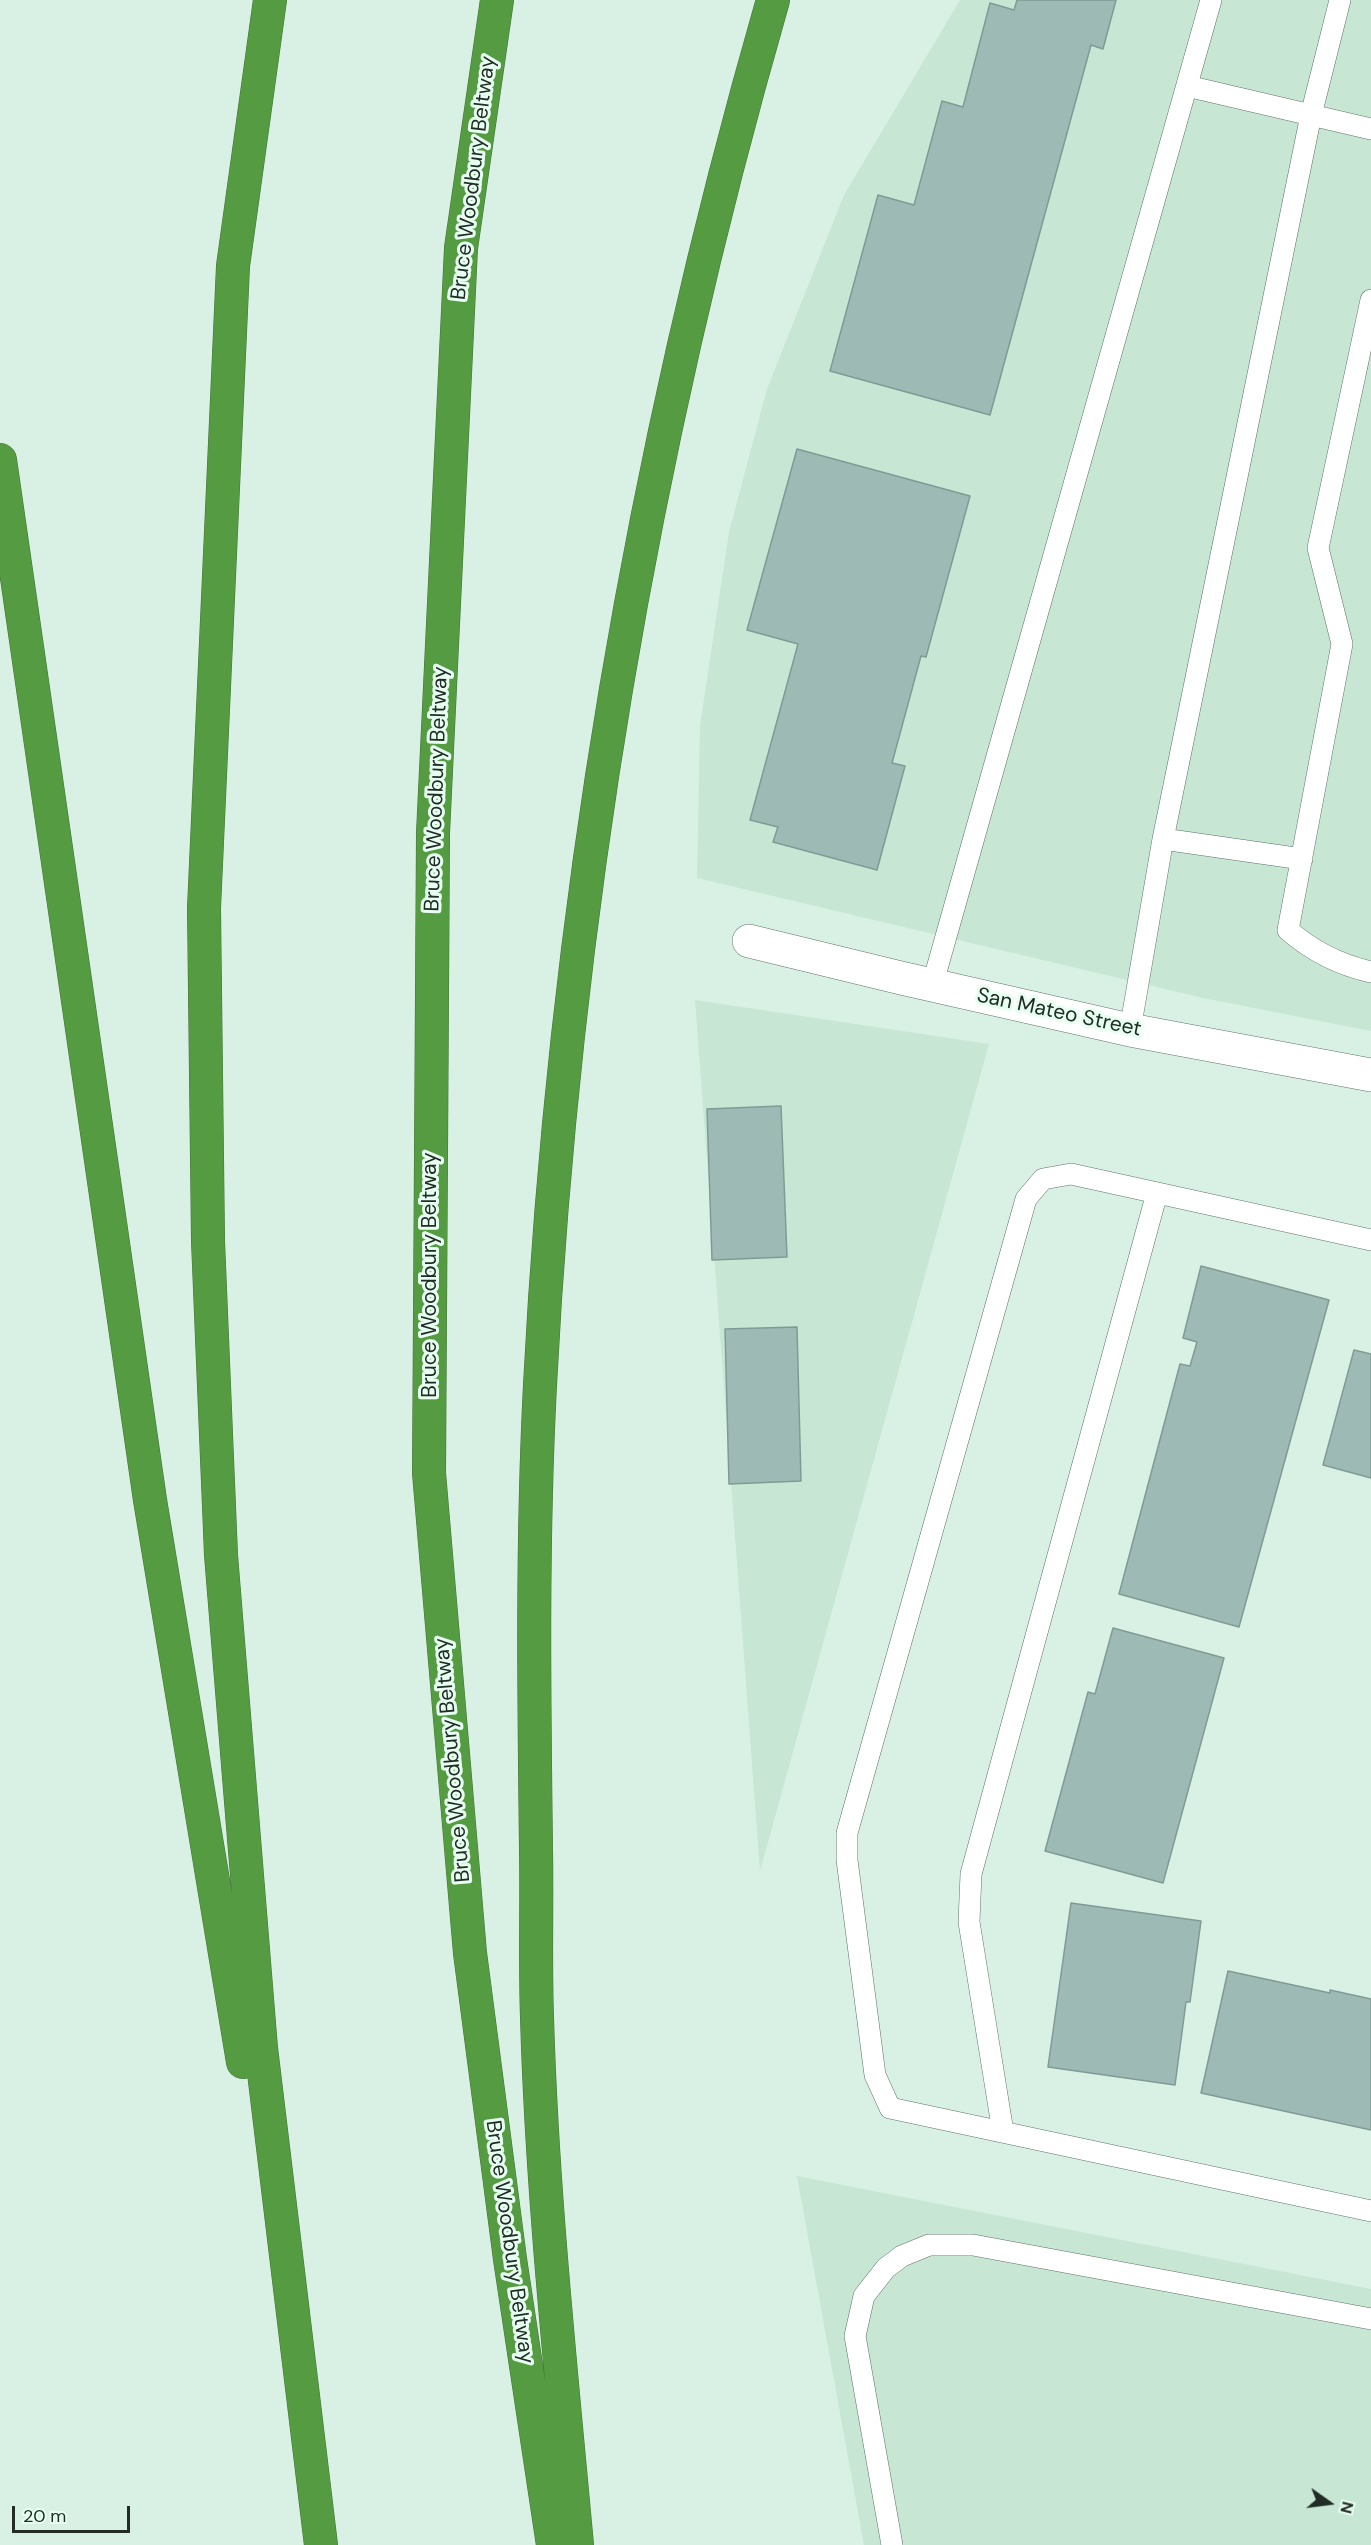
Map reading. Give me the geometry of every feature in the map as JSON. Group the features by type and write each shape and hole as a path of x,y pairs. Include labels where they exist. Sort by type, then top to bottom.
{"highway":[{"path":"270,0 233,266 204,908 208,1241 221,1555 261,2048 321,2545"},
{"name":"Bruce Woodbury Beltway","path":"497,0 461,248 433,833 429,1473 470,1953 509,2247 553,2545"},
{"path":"577,2545 552,2272 537,2020 532,1667 540,1387 550,1228 583,903 627,623 680,357 710,231 773,0"},
{"path":"0,460 152,1512 246,2076 295,2329"}],"street":[{"name":"San Mateo Street","path":"749,941 932,986 1130,1030 1371,1075"}],"lane":[{"path":"932,986 1211,0"},
{"path":"1130,1030 1163,839 1311,115 1340,0"},
{"path":"1187,86 1371,129"},
{"path":"1371,300 1318,548 1342,644 1288,930 1310,949 1371,972"},
{"path":"1163,839 1302,859"},
{"path":"1371,1240 1071,1174 1043,1179 1026,1199 847,1833 847,1860 875,2075 890,2108 1371,2211"},
{"path":"1004,2132 969,1922 971,1874 1157,1193"},
{"path":"892,2545 855,2336 864,2296 886,2268 902,2256 929,2245 973,2245 1371,2319"}],"shaded area":[{"path":"960,0 1371,0 1371,1031 1203,998 697,878 700,726 729,532 767,389 844,195"},
{"path":"695,1000 989,1044 760,1871"},
{"path":"797,2176 1371,2289 1371,2545 864,2545"}],"building":[{"path":"1017,0 1116,0 1103,49 1091,45 990,415 830,371 878,195 914,205 942,101 963,107 990,3 1014,10"},
{"path":"797,449 970,496 926,657 921,656 892,763 905,766 877,870 773,842 778,827 750,820 798,644 747,630"},
{"path":"781,1106 787,1257 712,1260 707,1109"},
{"path":"1201,1266 1329,1300 1239,1627 1119,1594 1180,1364 1190,1366 1197,1342 1183,1338"},
{"path":"797,1327 801,1481 729,1484 725,1329"},
{"path":"1354,1350 1371,1354 1371,1478 1323,1465"},
{"path":"1113,1628 1224,1658 1163,1883 1045,1851 1088,1692 1095,1694"},
{"path":"1071,1903 1201,1921 1190,2002 1186,2002 1175,2085 1048,2067"},
{"path":"1228,1971 1330,1993 1330,1990 1371,1999 1371,2130 1201,2093"}]}
